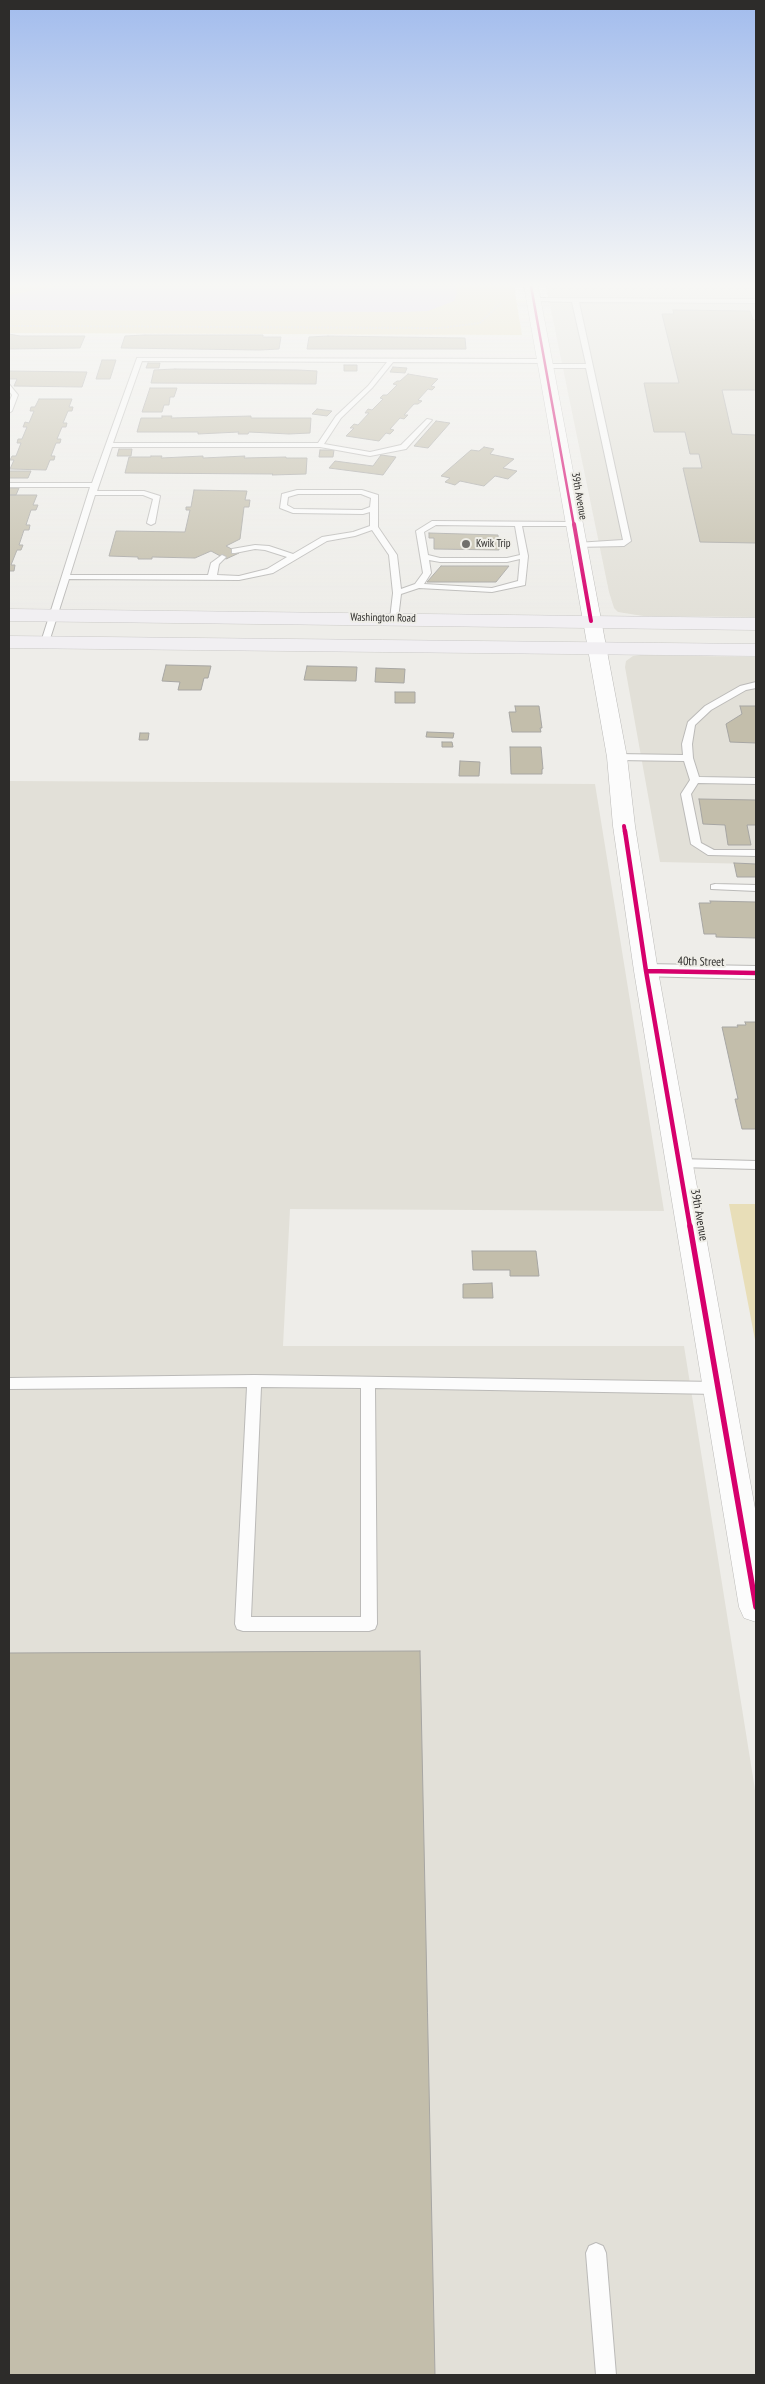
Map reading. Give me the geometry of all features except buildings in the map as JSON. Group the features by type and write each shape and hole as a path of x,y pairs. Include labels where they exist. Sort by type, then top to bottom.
{"main road":[{"name":"39th Avenue","path":"552,397 576,545 617,757 624,826 646,971 756,1607"},
{"name":"Washington Road","path":"9,614 756,624"},
{"path":"9,642 756,650"}],"street":[{"name":"40th Street","path":"646,971 756,973"}],"lane":[{"path":"9,411 14,397"},
{"path":"45,642 125,397"},
{"path":"320,445 338,417 359,397"},
{"path":"576,545 621,544 627,542 597,397"},
{"path":"108,445 320,445 370,454 403,447 429,420"},
{"path":"9,485 144,493 157,498 152,523"},
{"path":"374,508 363,512 293,511 283,506 284,496 297,492 362,492 375,497 374,527 393,555 397,593 394,619"},
{"path":"418,586 427,573 420,531 435,523 574,524"},
{"path":"397,593 418,586 492,590 522,583 524,556 518,524"},
{"path":"66,577 239,578 270,571 326,539 355,534 374,527"},
{"path":"236,551 260,548 294,557"},
{"path":"212,578 215,563 222,556"},
{"path":"424,556 440,560 507,560 524,556"},
{"path":"695,780 686,744 690,724 708,708 743,688 756,685"},
{"path":"617,757 688,758"},
{"path":"695,780 756,781"},
{"path":"695,780 686,794 696,844 712,853 756,853"},
{"path":"715,887 756,888"},
{"path":"679,1163 756,1165"},
{"path":"9,1383 254,1382 718,1388"},
{"path":"254,1382 243,1624 369,1624 368,1383"},
{"path":"596,2253 606,2375"}],"shaded area":[{"path":"569,397 756,397 756,617 643,616 618,612 614,608 609,592"},
{"path":"633,656 756,657 756,864 660,862 625,667 626,661"},
{"path":"9,781 595,784 664,1211 290,1209 283,1346 684,1346 756,1796 756,2375 9,2375"},
{"path":"729,1204 756,1204 756,1345"}],"cycle path":[{"path":"551,397 591,621"},
{"path":"624,826 646,971 756,1607"},
{"path":"646,971 756,973"}],"place":[{"name":"Kwik Trip","path":"466,544"}]}
